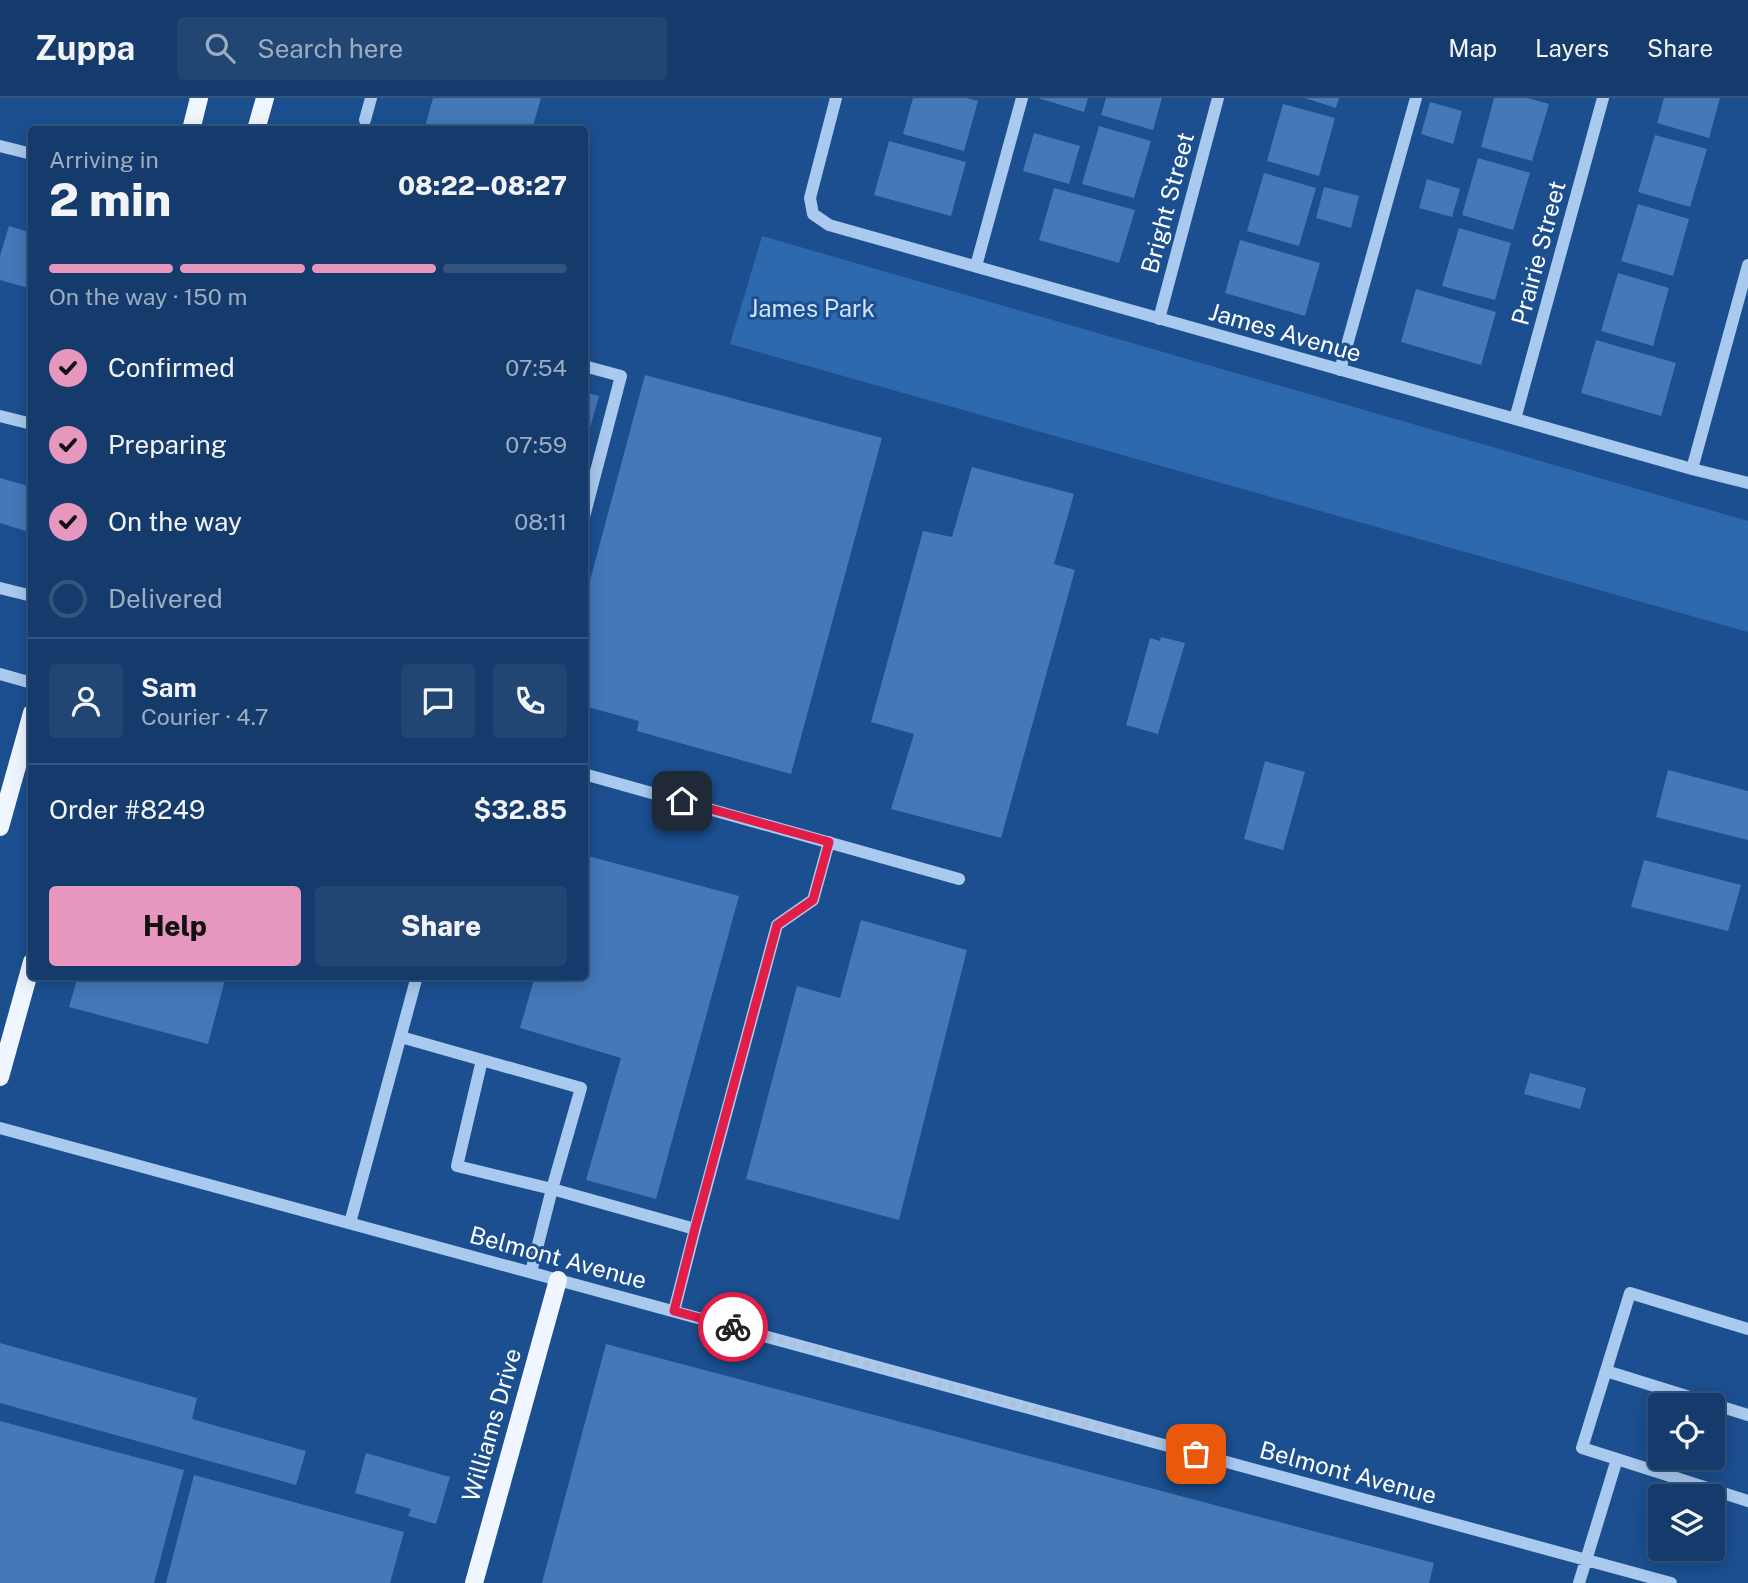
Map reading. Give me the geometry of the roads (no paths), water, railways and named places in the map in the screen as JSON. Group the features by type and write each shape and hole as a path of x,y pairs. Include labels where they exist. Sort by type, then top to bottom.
{"main road":[{"path":"192,126 199,98"},
{"path":"257,126 265,98"},
{"path":"0,827 28,727"},
{"path":"0,1077 28,976"},
{"name":"Williams Drive","path":"474,1583 558,1280"}],"street":[{"path":"365,120 371,98"},
{"name":"James Avenue","path":"836,98 810,198 813,214 829,225 1748,483"},
{"path":"976,266 1022,98"},
{"name":"Bright Street","path":"1159,319 1218,98"},
{"path":"1340,370 1416,98"},
{"name":"Prairie Street","path":"1515,419 1604,98"},
{"path":"0,146 28,153"},
{"path":"1692,469 1748,265"},
{"path":"588,367 621,376 588,502"},
{"path":"0,416 28,423"},
{"path":"0,588 28,595"},
{"path":"0,674 28,681"},
{"path":"588,775 959,879"},
{"path":"674,1311 777,925 813,900 829,842"},
{"path":"350,1223 416,980"},
{"path":"401,1037 581,1088 531,1272"},
{"path":"482,1060 457,1166 695,1228"},
{"name":"Belmont Avenue","path":"0,1128 1671,1583"},
{"path":"1748,1329 1630,1293 1582,1448 1748,1501"},
{"path":"1606,1371 1748,1415"},
{"path":"1579,1583 1617,1459"}],"park label":[{"name":"James Park","path":"812,309"}]}
